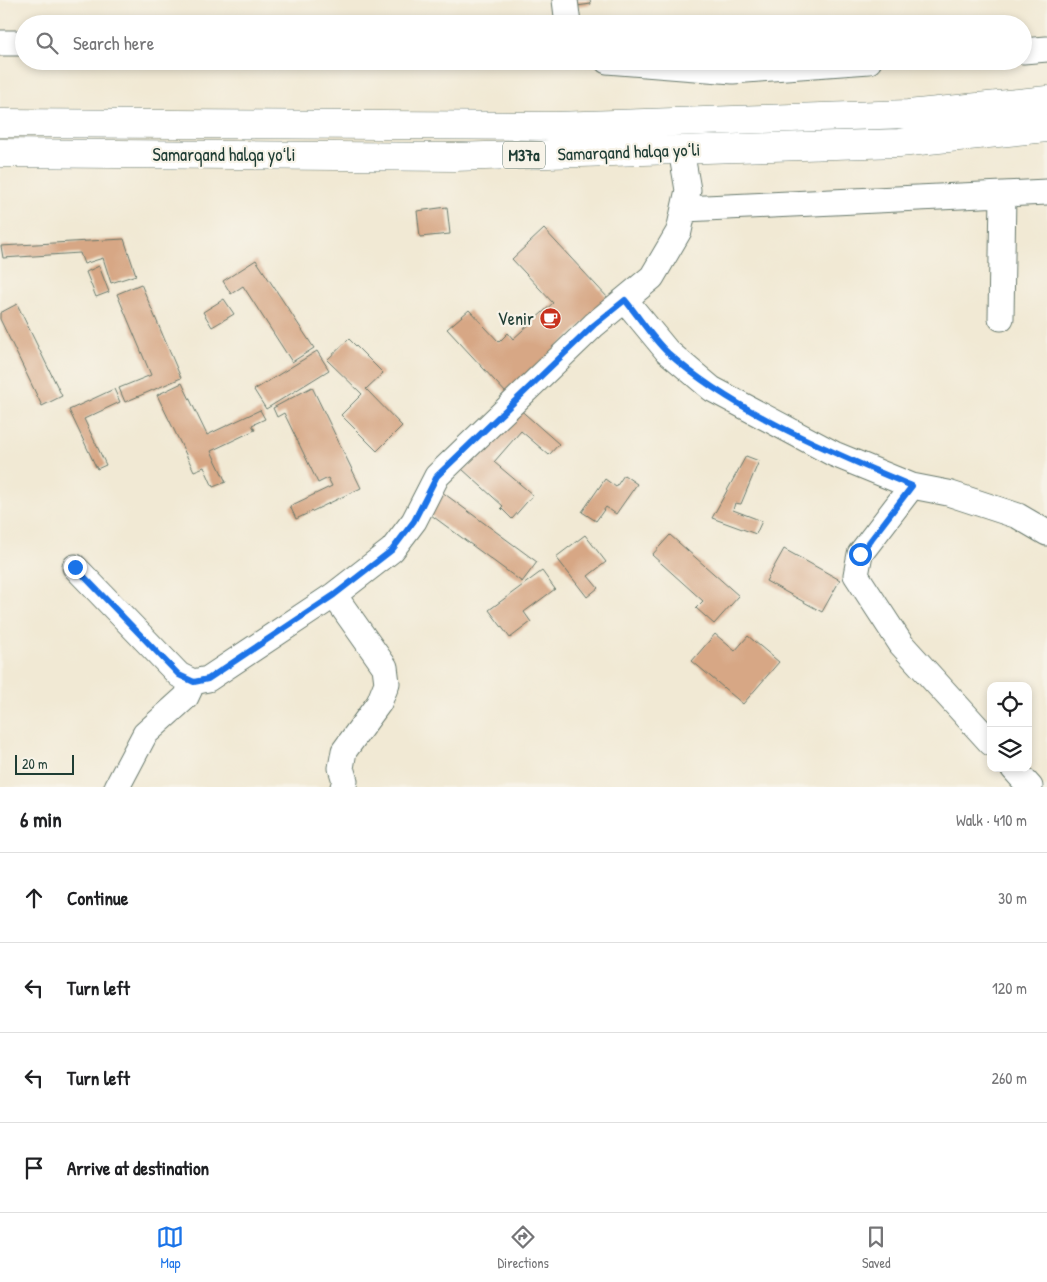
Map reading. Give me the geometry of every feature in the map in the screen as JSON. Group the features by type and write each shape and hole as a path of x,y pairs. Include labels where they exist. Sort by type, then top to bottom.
{"highway":[{"name":"Samarqand halqa yoʻli","path":"0,123 555,126 908,114 1047,100"},
{"path":"137,154 138,124"},
{"name":"Samarqand halqa yoʻli","path":"0,153 454,157 899,143 1047,128"}],"street":[{"path":"564,0 566,15"},
{"path":"0,43 15,43"},
{"path":"1032,50 1047,49"},
{"path":"75,567 179,675 194,682 208,679 334,595 392,550 414,521 437,476 594,325 652,277 679,231 688,190 681,150"},
{"path":"684,209 1047,192"},
{"path":"1001,318 1003,194"},
{"path":"625,300 667,352 712,389 834,454 912,486 948,493 1018,516 1047,533"},
{"path":"912,486 860,554 856,576 901,644 987,739"},
{"path":"334,595 385,667 386,683 379,703 344,751 341,768 345,781 343,787"},
{"path":"117,787 145,734 186,697 194,682"},
{"path":"1017,772 1030,787"}],"building":[{"path":"576,0 590,0 591,4 577,6"},
{"path":"447,207 450,234 420,237 417,211"},
{"path":"544,229 609,299 507,394 447,329 469,310 499,342 508,333 513,339 553,303 512,259"},
{"path":"124,239 136,275 111,283 103,258 84,264 80,253 3,258 1,246"},
{"path":"256,260 314,348 292,362 243,286 231,294 223,281"},
{"path":"99,266 109,292 96,297 86,272"},
{"path":"141,284 181,378 125,402 119,388 151,375 117,294"},
{"path":"224,299 234,314 212,327 203,312"},
{"path":"17,304 62,396 42,406 0,319 0,313"},
{"path":"349,339 383,373 366,389 402,426 377,451 341,415 362,394 327,360"},
{"path":"317,351 329,370 266,409 254,390"},
{"path":"182,383 207,435 260,410 265,419 252,425 255,430 211,451 226,482 213,487 204,467 194,471 157,395"},
{"path":"312,387 361,488 296,519 290,506 332,486 328,478 318,483 284,413 277,417 273,408"},
{"path":"114,389 120,402 84,419 106,465 97,469 69,410"},
{"path":"517,407 559,444 549,455 521,431 494,462 533,495 512,519 501,508 503,506 462,469"},
{"path":"746,456 759,461 741,504 735,503 733,510 762,521 756,534 712,518"},
{"path":"624,475 637,484 616,514 606,507 596,521 582,512 605,479 616,487"},
{"path":"442,492 537,562 522,582 427,512"},
{"path":"585,535 606,562 588,576 598,588 587,597 556,557"},
{"path":"670,535 739,596 714,624 696,608 703,601 652,555"},
{"path":"784,549 840,580 822,612 766,581"},
{"path":"542,571 555,589 524,612 531,622 510,638 489,610"},
{"path":"715,634 735,651 748,636 779,662 743,704 692,661"}],"place":[{"name":"Venir","path":"550,319"}],"route":[{"path":"75,567 179,675 194,682 208,679 334,595 392,550 414,521 437,476 594,325 625,300 667,352 712,389 834,454 912,486 860,554"}]}
